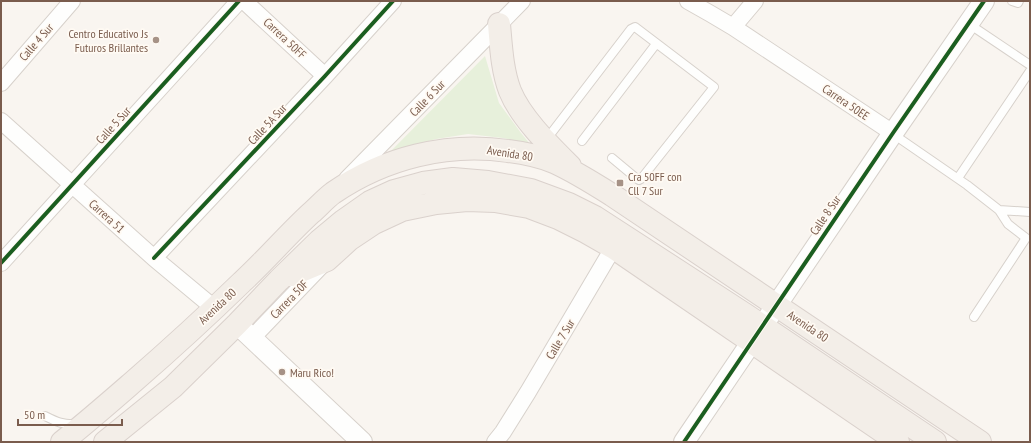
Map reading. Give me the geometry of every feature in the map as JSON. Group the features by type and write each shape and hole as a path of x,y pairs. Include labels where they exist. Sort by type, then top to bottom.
{"main road":[{"path":"499,24 503,64 510,92 522,113 545,141 578,174"},
{"name":"Avenida 80","path":"62,442 85,424 186,336 332,194 356,179 389,164 429,152 462,149 492,149 528,154 553,162 578,174 612,195 980,442"},
{"path":"110,439 173,387 245,331 279,280 319,240 343,221 370,202 394,190 423,183 453,179 488,182 531,190 569,204 596,217 618,240 757,334 888,435 935,442"},
{"path":"279,280 327,260 350,240 374,223 402,210 436,203 467,200 496,201 529,207 558,218 586,232 618,240"}],"street":[{"name":"Calle 4 Sur","path":"1,83 72,1"},
{"name":"Calle 5 Sur","path":"1,263 240,1"},
{"name":"Carrera 50FF","path":"244,1 325,76"},
{"name":"Calle 5A Sur","path":"154,258 325,76 393,1"},
{"name":"Calle 6 Sur","path":"332,194 522,1"},
{"name":"Carrera 50EE","path":"688,1 733,27 893,133"},
{"path":"733,27 749,3"},
{"name":"Calle 8 Sur","path":"684,442 893,133 969,24 979,3"},
{"name":"Carrera 51","path":"1,121 154,258 214,308"},
{"name":"Calle 7 Sur","path":"495,442 503,432 532,385 618,240"},
{"name":"Carrera 50F","path":"245,331 327,260"},
{"path":"245,331 362,442"}],"lane":[{"path":"1012,1 1018,3 1019,1"},
{"path":"969,24 1030,65"},
{"path":"545,141 631,29 635,27 714,87 641,179 638,180 612,158"},
{"path":"582,142 656,44"},
{"path":"958,178 1030,71"},
{"name":"Carrera 50EE","path":"893,133 958,178 999,210 1008,224 1028,240"},
{"path":"999,210 1030,212"},
{"path":"974,317 1028,240"},
{"path":"45,416 67,424 85,424"}],"green space":[{"path":"485,56 499,103 530,144 503,138 468,134 436,139 417,144 386,156"}],"cycle path":[{"path":"1,263 239,1"},
{"path":"154,258 325,76 393,1"},
{"path":"684,442 984,1"}],"place":[{"name":"Centro Educativo Js Futuros Brillantes","path":"156,40"},
{"name":"Cra 50FF con Cll 7 Sur","path":"620,183"},
{"name":"Maru Rico!","path":"282,372"}]}
